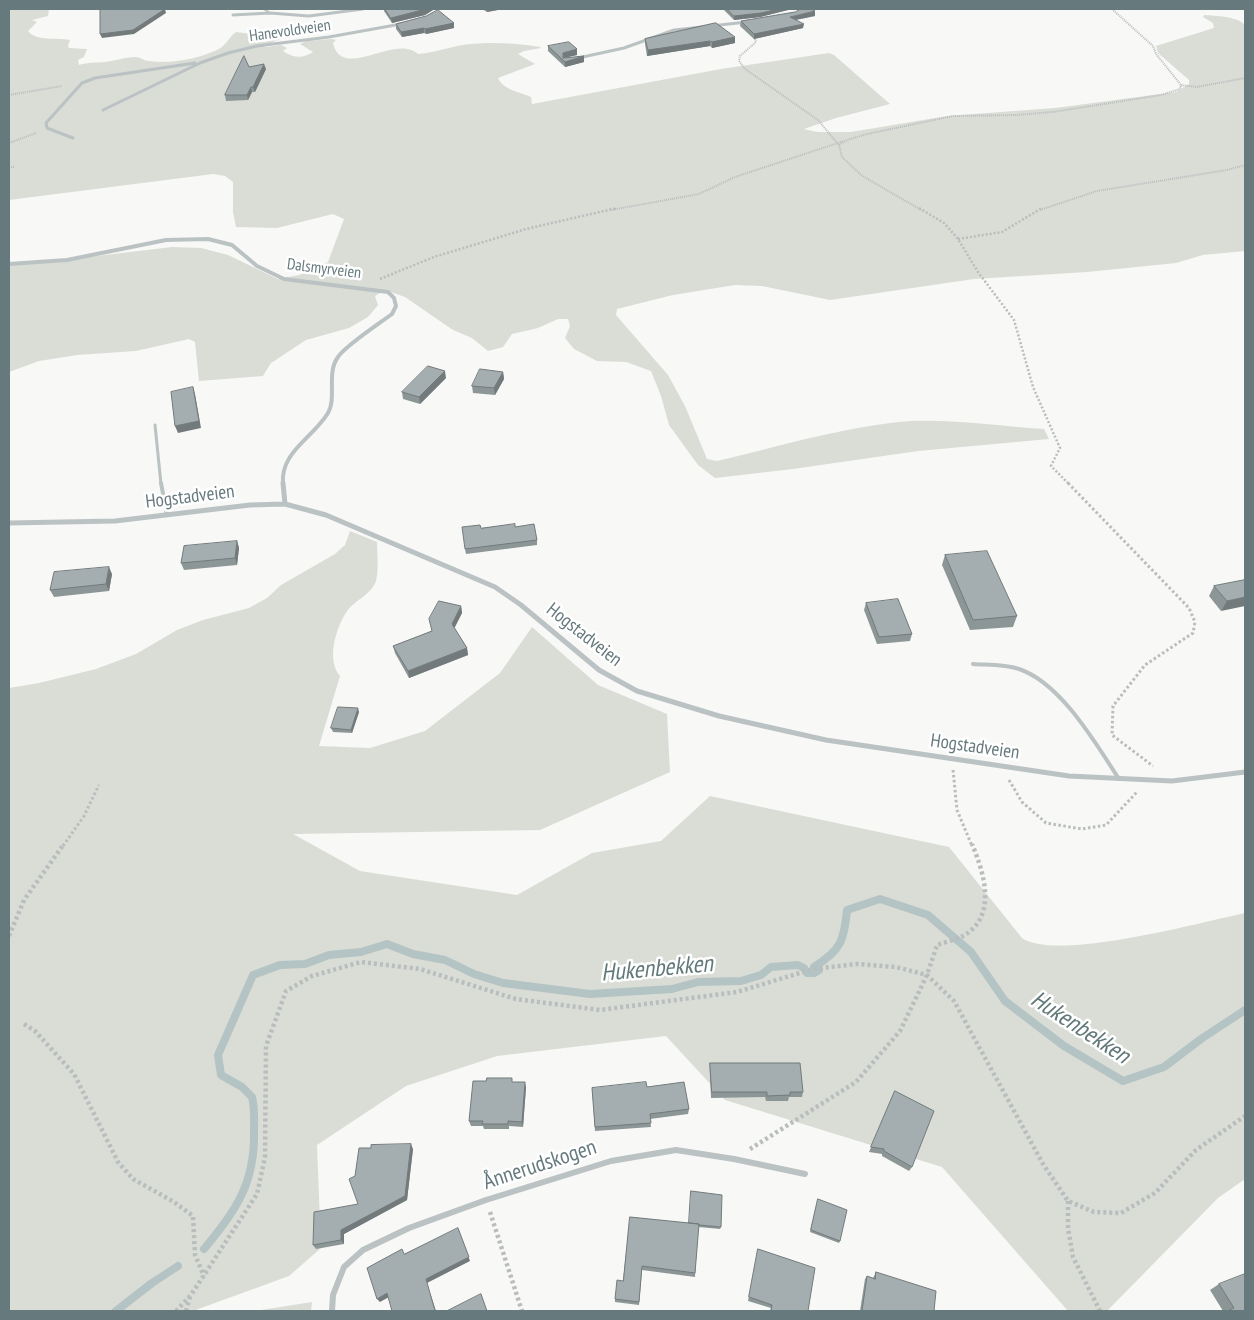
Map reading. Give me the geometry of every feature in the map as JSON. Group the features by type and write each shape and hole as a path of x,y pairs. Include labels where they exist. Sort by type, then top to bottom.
{"street":[{"name":"Hanevoldveien","path":"233,15 270,13 309,16 363,9"},
{"path":"573,59 624,48 674,30 754,21"},
{"name":"Hanevoldveien","path":"103,110 200,63 228,53 257,46 329,37 409,22"},
{"name":"Hanevoldveien","path":"82,83 95,78 200,63"},
{"path":"73,138 47,128 46,123 82,83"},
{"name":"Dalsmyrveien","path":"9,264 67,260 166,240 195,238 220,241 232,245 257,266 284,278 388,292 394,298 396,306 392,314 338,356 332,369 330,410 322,422 288,457 282,475 285,504"},
{"name":"Hogstadveien","path":"9,523 115,521 250,505 285,504 326,515 495,587 522,605 599,670 637,691 719,716 826,740 1069,776 1172,781 1245,772"},
{"name":"Ånnerudskogen","path":"332,1311 333,1295 344,1267 363,1250 408,1228 486,1200 610,1160 676,1150 734,1159 805,1174"}],"lane":[{"path":"264,9 270,13"},
{"path":"155,426 161,487 167,515"},
{"path":"973,664 1012,667 1026,671 1040,680 1068,709 1119,778"}],"path":[{"path":"1112,9 1153,46 1156,54 1181,84 1197,86 1245,78"},
{"path":"754,37 756,42 740,56 739,62 745,69 818,120 839,145 842,157 861,175 944,224 958,239 978,272 1014,320 1033,387 1060,448 1051,466 1189,608 1194,622 1193,633 1145,664 1113,706 1112,735 1172,781"},
{"path":"9,96 82,83"},
{"path":"368,288 381,278 434,257 526,229 627,206 700,194 735,177 836,142 867,134 953,116 1016,115 1053,112 1161,95 1180,89 1181,84"},
{"path":"9,143 47,128"},
{"path":"839,145 847,140"},
{"path":"958,239 1002,232 1043,208 1097,191 1227,170 1245,165"},
{"path":"9,167 15,167"},
{"path":"734,1159 856,1082 900,1032 927,974 937,945 963,936 976,925 986,903 982,868 957,810 952,759"},
{"path":"1002,766 1022,802 1046,823 1082,829 1106,825 1147,780"},
{"path":"9,936 23,901 77,829 93,802 100,785"},
{"path":"176,1311 191,1295 257,1194 265,1157 266,1046 274,1018 286,991 312,976 361,962 420,969 516,999 600,1010 737,992 803,972 857,964 896,967 927,974 954,1001 1042,1164 1068,1201 1094,1212 1121,1213 1155,1193 1196,1150 1245,1116"},
{"path":"24,1024 35,1030 74,1074 118,1162 133,1179 174,1202 193,1216 195,1255 204,1276"},
{"path":"486,1200 522,1311"},
{"path":"1068,1201 1068,1228 1072,1257 1100,1311"},
{"path":"186,1311 191,1295"}],"shaded area":[{"path":"9,9 49,9 48,16 32,20 37,22 28,31 37,37 70,40 69,48 87,49 84,57 78,60 79,65 131,57 157,62 192,58 220,48 236,32 283,38 264,46 281,45 287,48 283,51 298,57 306,56 313,52 300,44 306,41 332,39 336,40 333,43 338,54 347,58 358,58 396,49 408,49 418,54 478,43 540,47 518,54 535,64 498,78 508,88 531,97 532,104 721,69 829,53 834,55 890,104 836,118 804,129 817,132 851,132 947,116 1055,108 1176,92 1189,84 1189,80 1158,53 1156,46 1214,28 1213,23 1203,17 1204,15 1226,17 1237,20 1245,25 1245,251 1203,255 1176,263 1087,272 974,279 830,300 762,286 735,285 673,295 617,309 616,315 668,375 685,406 707,459 717,461 862,427 911,421 961,422 1044,429 1049,439 918,451 715,478 698,465 669,425 661,396 651,371 626,362 597,361 574,349 565,338 570,326 568,319 558,319 538,328 512,334 503,347 488,351 472,338 453,330 405,297 385,290 375,296 378,305 368,317 349,328 306,340 271,363 263,376 199,381 195,342 189,339 136,351 77,355 39,361 9,372 9,264 38,263 172,247 201,248 228,255 278,279 299,275 328,262 344,219 333,214 277,228 236,227 233,212 233,182 225,176 213,174 9,200"},
{"path":"350,531 377,542 377,577 374,586 367,594 347,611 336,634 333,653 336,669 340,676 319,746 370,748 425,731 500,673 532,627 598,685 667,714 670,772 540,830 293,834 360,871 517,895 592,853 661,841 710,796 949,847 1022,938 1040,944 1096,943 1130,938 1245,913 1245,1179 1218,1198 1107,1311 1068,1311 942,1167 725,1100 666,1036 497,1056 406,1086 317,1145 321,1248 289,1276 193,1311 9,1311 9,688 39,683 96,669 136,654 177,630 203,620 249,608 267,598 281,585 335,554 345,545"},
{"path":"312,1302 311,1311 255,1311"}],"building":[{"path":"101,9 165,9 133,30 100,34"},
{"path":"385,9 426,9 391,18"},
{"path":"727,9 779,9 734,16"},
{"path":"801,9 815,11 790,17 804,24 754,34 741,21 795,12"},
{"path":"438,10 454,23 401,32 396,24 426,16"},
{"path":"716,23 735,37 712,42 648,50 645,39"},
{"path":"569,42 577,49 563,53 563,58 584,56 565,62 548,46"},
{"path":"244,56 249,67 264,64 253,87 251,87 247,95 225,95"},
{"path":"428,366 445,371 419,397 402,392"},
{"path":"480,369 503,372 494,388 472,386"},
{"path":"193,387 199,421 175,426 171,392"},
{"path":"515,524 515,527 534,524 537,540 465,549 462,527 480,525 481,528"},
{"path":"237,541 235,558 181,563 184,546"},
{"path":"987,551 1017,616 973,620 945,555"},
{"path":"109,567 106,584 50,590 54,572"},
{"path":"1245,580 1245,597 1227,601 1214,586"},
{"path":"898,599 912,634 879,637 866,603"},
{"path":"439,601 461,606 452,624 467,648 408,671 393,646 432,631 429,619"},
{"path":"338,707 358,708 351,730 331,728"},
{"path":"710,1063 800,1063 803,1092 790,1092 790,1095 767,1096 767,1092 712,1092"},
{"path":"487,1078 512,1078 512,1082 525,1082 522,1122 508,1121 508,1124 482,1124 483,1121 469,1121 473,1081 486,1081"},
{"path":"646,1082 647,1087 684,1082 689,1109 650,1114 651,1123 595,1127 592,1088"},
{"path":"895,1091 934,1111 912,1167 884,1151 884,1149 871,1147"},
{"path":"411,1144 405,1196 341,1230 341,1240 313,1245 314,1212 358,1204 349,1179 355,1176 359,1148 371,1148 371,1145"},
{"path":"691,1191 722,1195 721,1227 689,1223"},
{"path":"818,1199 847,1210 840,1241 811,1230"},
{"path":"630,1217 699,1224 695,1273 642,1266 639,1302 615,1299 617,1280 623,1281"},
{"path":"458,1228 469,1257 426,1279 435,1311 392,1311 387,1293 377,1299 367,1268 402,1249 404,1254"},
{"path":"758,1249 815,1268 808,1311 771,1311 772,1305 749,1297"},
{"path":"876,1272 936,1291 934,1311 862,1311 867,1276 875,1279"},
{"path":"1245,1274 1245,1311 1227,1311 1234,1308 1219,1284"},
{"path":"481,1294 487,1311 447,1311"}],"waterway":[{"name":"Hukenbekken","path":"204,1249 234,1209 241,1195 247,1181 253,1150 254,1105 252,1097 242,1087 221,1075 218,1055 253,975 280,965 305,964 329,955 361,952 387,944 413,954 445,960 474,974 503,983 590,994 672,989 698,982 741,981 761,975 771,967 798,965 804,968 807,973 814,973 819,970 814,967 836,950 840,944 847,910 880,899 928,915 971,952 1005,1001 1064,1046 1123,1081 1164,1067 1201,1039 1245,1010"},
{"name":"Hukenbekken","path":"116,1311 152,1283 178,1266"}]}
